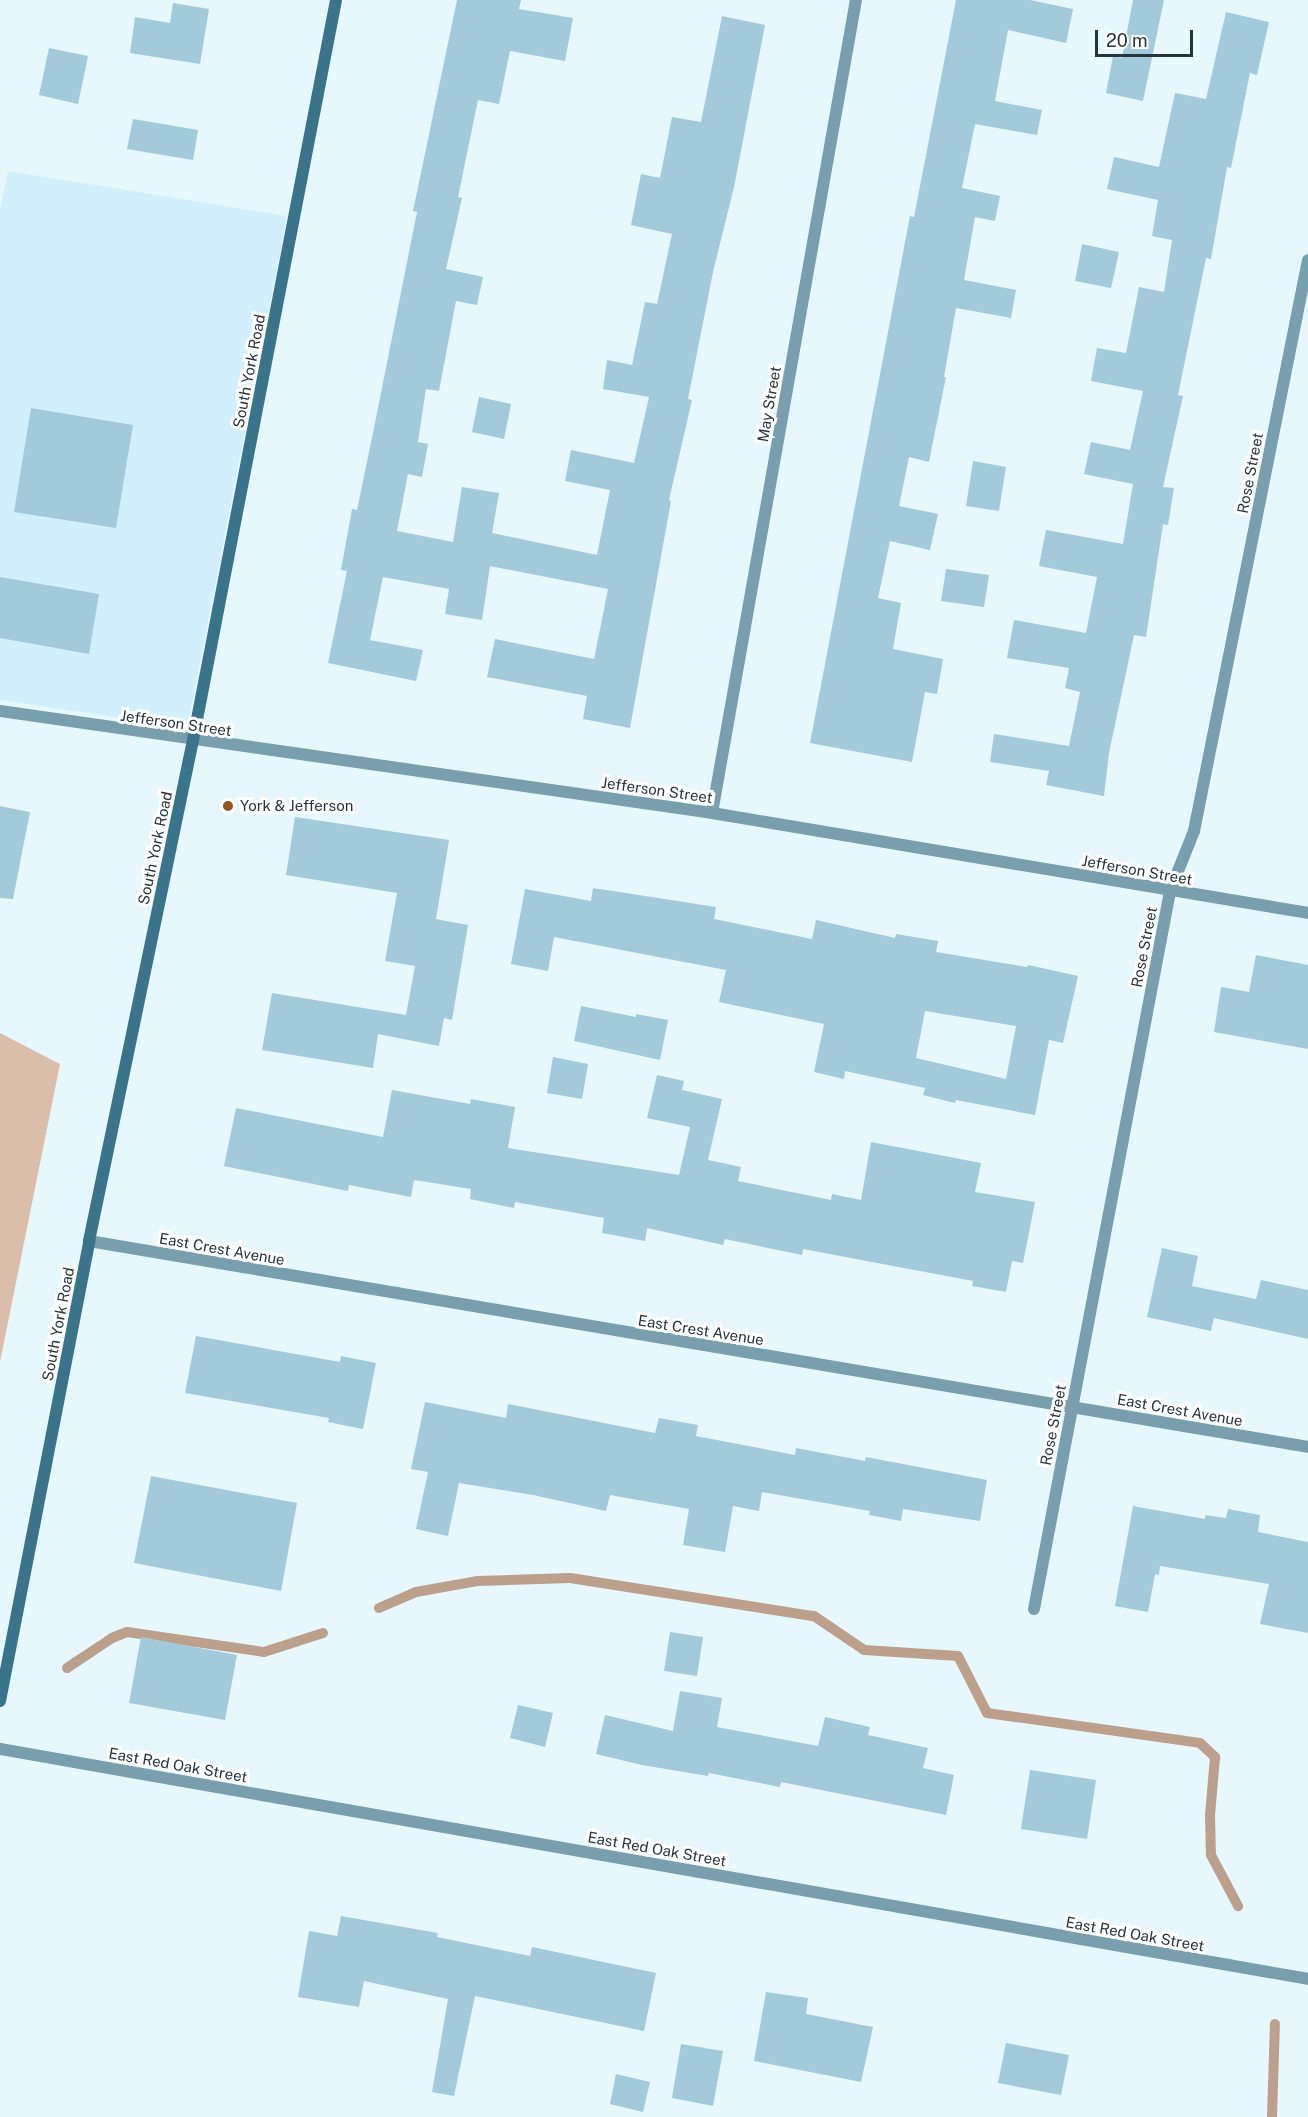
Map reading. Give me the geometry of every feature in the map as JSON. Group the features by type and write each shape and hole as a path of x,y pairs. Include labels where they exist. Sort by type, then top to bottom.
{"main road":[{"name":"South York Road","path":"0,1701 89,1241 193,741 336,0"}],"street":[{"name":"May Street","path":"712,813 856,0"},
{"name":"Rose Street","path":"1034,1609 1170,891 1194,831 1308,260"},
{"name":"Jefferson Street","path":"0,711 193,741 712,813 1308,913"},
{"name":"East Crest Avenue","path":"89,1241 1308,1447"},
{"name":"East Red Oak Street","path":"0,1749 1308,1979"}],"shaded area":[{"path":"8,171 287,216 187,728 0,700 0,209"},
{"path":"0,1033 60,1064 0,1362"}],"building":[{"path":"457,0 521,0 519,9 573,18 565,61 510,51 499,104 478,100 458,197 462,198 446,269 483,277 477,305 456,301 439,391 426,389 418,442 428,444 422,477 408,474 397,531 453,542 462,487 499,493 492,533 597,555 610,490 565,481 571,450 634,463 649,397 603,389 607,360 632,365 645,302 657,304 672,234 631,225 641,174 660,178 672,117 701,122 722,16 765,25 734,187 713,272 688,399 692,400 669,500 671,501 630,728 583,719 587,696 487,677 495,639 594,659 608,589 490,566 482,620 445,614 449,589 383,577 370,640 423,650 416,681 328,663 347,571 341,570 352,509 357,510 375,423 417,212 413,211"},
{"path":"956,0 1030,0 1073,9 1066,43 1008,30 995,101 1042,110 1037,135 975,124 962,188 1000,196 995,221 975,217 964,280 1016,290 1011,318 956,308 944,377 946,377 929,462 909,457 899,506 938,514 930,550 890,541 878,598 901,603 893,649 943,659 937,694 925,692 912,762 810,743 910,216 914,217"},
{"path":"1133,0 1164,0 1143,101 1106,93 1113,56 1122,58"},
{"path":"173,3 209,9 200,64 130,53 135,17 170,23"},
{"path":"1226,12 1269,22 1257,75 1250,73 1231,168 1227,167 1211,259 1206,258 1178,395 1183,396 1163,487 1174,488 1168,525 1163,524 1146,637 1134,635 1109,753 1104,796 1046,785 1049,771 990,762 994,734 1069,746 1080,692 1065,688 1069,668 1007,658 1014,620 1086,633 1097,577 1039,566 1046,530 1123,544 1133,484 1084,474 1091,442 1130,450 1143,391 1091,381 1097,348 1126,353 1139,287 1164,292 1172,240 1152,236 1158,200 1107,189 1114,157 1159,167 1175,93 1206,99"},
{"path":"49,48 88,56 78,104 39,95"},
{"path":"133,119 198,130 193,160 127,149"},
{"path":"1082,244 1119,252 1111,288 1075,281"},
{"path":"479,397 511,404 504,439 472,432"},
{"path":"31,408 133,425 116,528 14,512"},
{"path":"973,461 1006,467 999,511 966,506"},
{"path":"946,569 989,575 984,607 941,601"},
{"path":"0,577 99,594 89,654 0,638"},
{"path":"0,806 30,812 13,899 0,898"},
{"path":"295,817 449,840 436,919 468,925 452,1020 444,1018 439,1046 378,1034 373,1068 262,1050 272,993 406,1015 415,966 385,961 397,893 286,875"},
{"path":"593,888 716,907 714,919 812,939 816,920 895,938 896,934 938,941 936,952 1027,967 1028,965 1078,976 1063,1043 1049,1040 1035,1115 956,1100 955,1103 923,1095 925,1088 845,1071 844,1079 814,1072 824,1024 719,1002 726,970 554,937 548,971 511,964 525,889 591,901","holes":["925,1011 1016,1026 1006,1079 916,1058"]},
{"path":"1256,955 1308,965 1308,1049 1214,1032 1221,987 1249,992"},
{"path":"581,1006 636,1017 636,1014 668,1020 660,1060 574,1041"},
{"path":"553,1057 588,1064 582,1099 547,1093"},
{"path":"657,1075 684,1081 682,1090 722,1099 708,1160 741,1167 738,1181 831,1200 832,1194 861,1200 871,1142 981,1163 975,1192 1035,1202 1023,1263 1012,1261 1006,1292 972,1286 973,1281 803,1249 802,1255 725,1239 723,1245 647,1228 645,1241 602,1233 604,1218 515,1202 514,1208 470,1199 471,1189 414,1180 411,1197 349,1185 348,1191 224,1166 236,1108 383,1137 392,1090 470,1104 471,1099 515,1107 508,1148 679,1175 690,1127 647,1118"},
{"path":"1162,1248 1198,1256 1192,1286 1256,1299 1261,1280 1308,1290 1308,1339 1214,1318 1211,1331 1147,1317"},
{"path":"196,1336 340,1362 341,1356 376,1363 363,1429 328,1422 329,1418 185,1393"},
{"path":"425,1402 506,1418 508,1404 655,1433 659,1418 698,1425 696,1436 795,1455 796,1448 865,1461 866,1457 987,1480 980,1521 903,1509 901,1521 869,1515 870,1511 762,1492 759,1511 733,1506 725,1552 683,1545 689,1509 610,1495 606,1511 533,1495 459,1483 448,1536 416,1529 428,1472 411,1469"},
{"path":"151,1476 297,1503 281,1591 134,1563"},
{"path":"1133,1506 1205,1519 1205,1515 1226,1518 1228,1509 1260,1515 1258,1532 1308,1542 1308,1633 1260,1624 1269,1584 1160,1566 1159,1575 1155,1574 1148,1612 1115,1606"},
{"path":"670,1632 703,1637 697,1676 664,1671"},
{"path":"141,1637 237,1655 225,1720 129,1703"},
{"path":"680,1691 722,1698 717,1727 818,1746 825,1717 870,1727 868,1735 928,1748 923,1768 954,1775 946,1815 781,1782 780,1787 709,1773 708,1776 642,1765 596,1754 605,1715 673,1731"},
{"path":"518,1705 553,1713 545,1747 510,1738"},
{"path":"1030,1770 1096,1780 1087,1839 1021,1829"},
{"path":"341,1916 438,1933 437,1937 530,1956 532,1947 656,1973 644,2031 475,1996 454,2096 432,2092 448,1999 364,1981 359,2007 298,1997 309,1931 337,1936"},
{"path":"766,1992 808,1998 806,2014 873,2027 861,2082 754,2061"},
{"path":"1006,2043 1069,2055 1061,2095 998,2083"},
{"path":"681,2044 723,2051 713,2106 672,2098"},
{"path":"616,2074 650,2082 643,2112 610,2104"}],"waterway":[{"path":"379,1608 416,1592 478,1581 570,1578 814,1616 864,1650 958,1656 987,1713 1200,1743 1215,1757 1210,1815 1211,1855 1238,1906"},
{"path":"67,1668 112,1638 127,1632 264,1652 323,1633"},
{"path":"1272,2117 1275,2024"}],"place":[{"name":"York & Jefferson","path":"228,806"}]}
